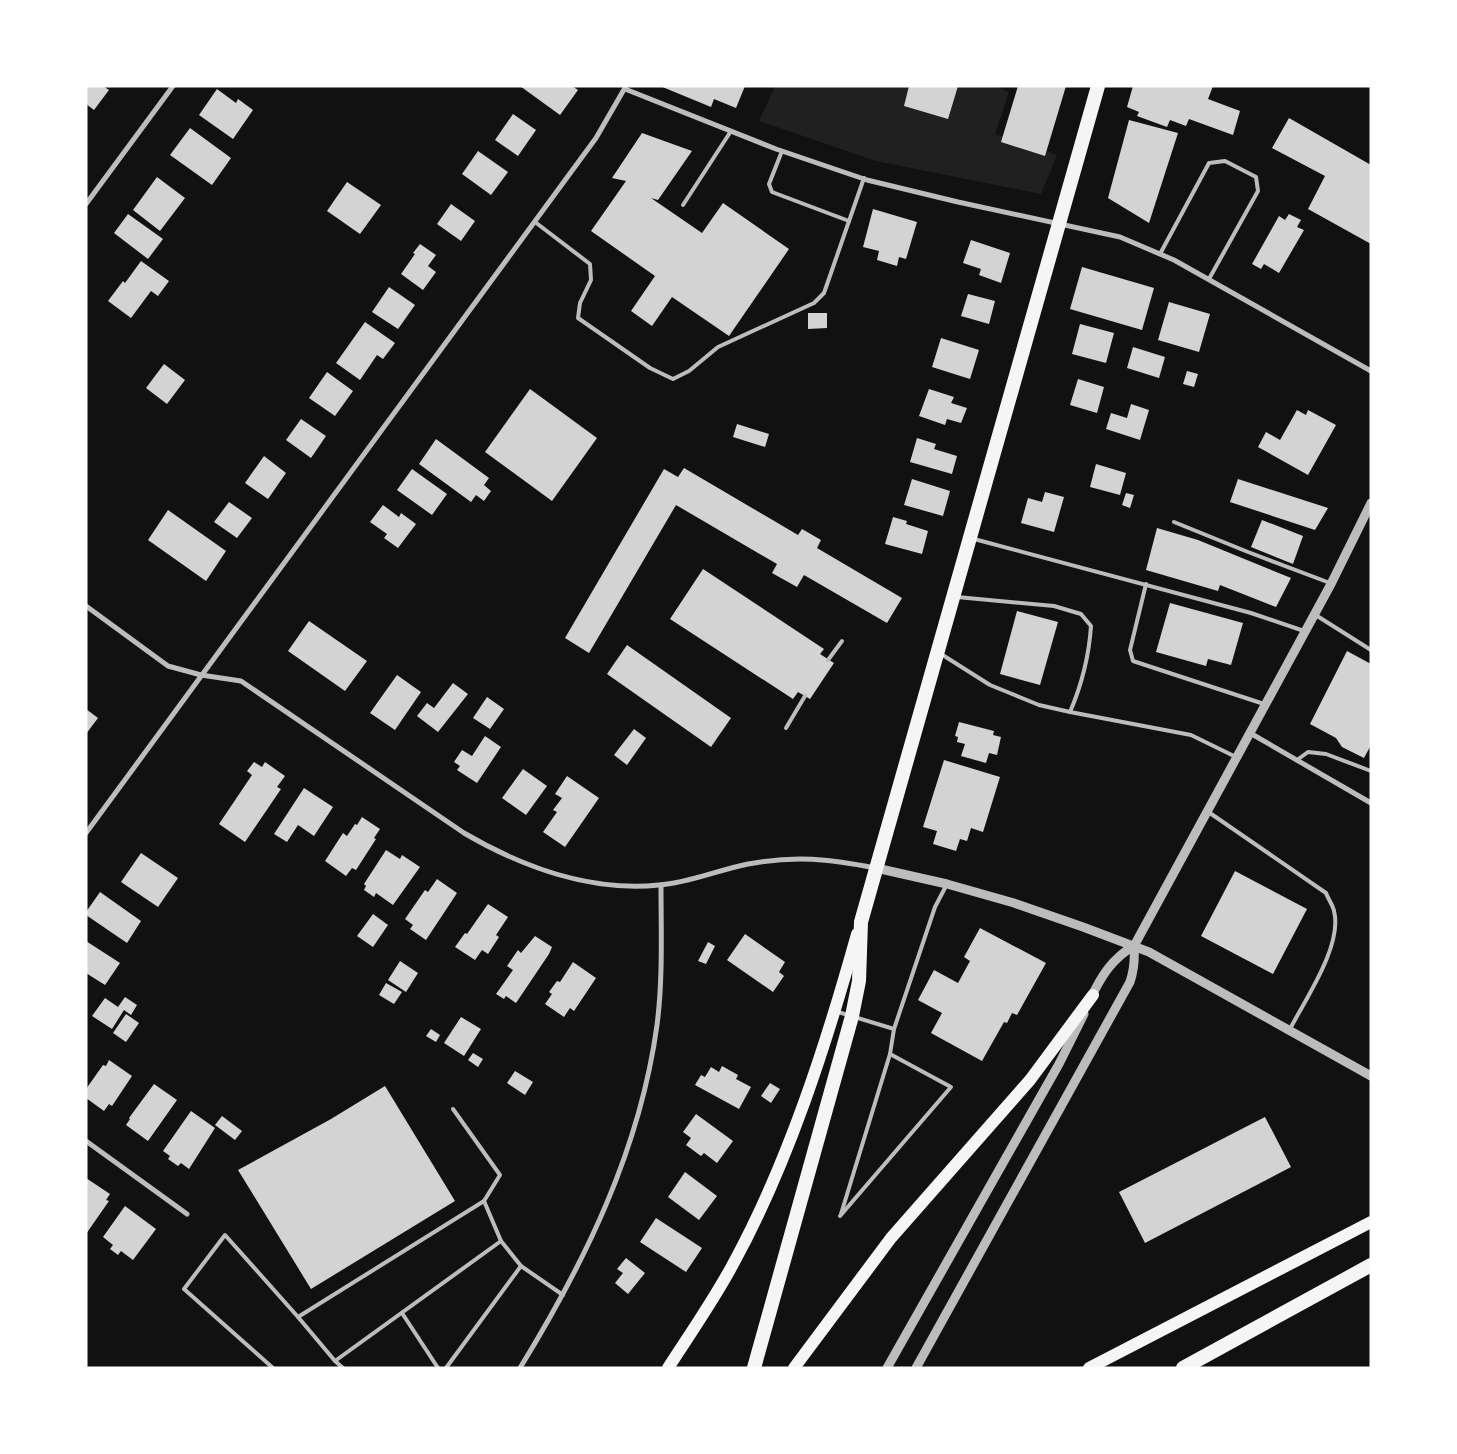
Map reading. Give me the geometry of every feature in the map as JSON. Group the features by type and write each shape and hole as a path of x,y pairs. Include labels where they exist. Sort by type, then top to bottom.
{"highway":[{"path":"754,1368 852,1016 859,981 861,922 1098,86"},
{"path":"1182,1368 1371,1265"}],"main road":[{"path":"668,1368 733,1265 786,1148 836,1012 861,922"},
{"path":"794,1368 891,1238 1030,1080 1093,995"},
{"path":"1089,1368 1371,1222"}],"street":[{"path":"86,204 173,86"},
{"path":"86,833 596,138 626,87 782,151 864,178 958,202 1120,237 1174,260 1371,371"},
{"path":"887,1368 1059,1064 1107,969 1115,959 1134,946 1331,584 1371,503"},
{"path":"86,606 168,666 201,676 241,681 464,832 518,861 546,871 596,882 634,886 661,885 746,864 796,858 819,858 876,868 947,884 1036,910 1134,946 1167,961 1371,1076"},
{"path":"1250,733 1371,804"},
{"path":"520,1368 578,1267 609,1198 628,1146 643,1095 652,1058 660,989 661,885"},
{"path":"916,1368 1130,982 1134,970 1134,946"},
{"path":"86,1141 187,1214"}],"lane":[{"path":"683,204 731,131"},
{"path":"782,151 769,184 772,192 849,221"},
{"path":"1160,254 1209,163 1225,161 1256,177 1258,191 1208,280"},
{"path":"535,222 590,264 591,280 580,303 578,318 650,368 673,379 689,371 718,347 814,303 824,293 864,178"},
{"path":"1174,522 1331,584"},
{"path":"969,537 1251,613 1305,631"},
{"path":"1146,584 1130,650 1133,661 1265,704"},
{"path":"953,596 1054,606 1081,614 1091,626 1090,646 1081,686 1070,712"},
{"path":"1314,614 1371,650"},
{"path":"828,660 842,641"},
{"path":"937,652 990,685 1039,705 1191,735 1236,757"},
{"path":"786,728 804,696"},
{"path":"1297,760 1308,752 1326,754 1371,770"},
{"path":"1207,811 1326,893 1334,911 1335,928 1328,959 1289,1030"},
{"path":"890,1054 951,1087 840,1216 890,1054 894,1029 935,907 947,884"},
{"path":"836,1012 894,1029"},
{"path":"298,1317 484,1201 500,1175 453,1108"},
{"path":"484,1201 501,1241 521,1266 563,1295"},
{"path":"273,1368 184,1288 225,1235 343,1368"},
{"path":"335,1361 501,1241"},
{"path":"446,1368 521,1266"},
{"path":"402,1313 438,1368"}],"shaded area":[{"path":"775,86 996,86 1009,92 995,134 1057,155 1041,194 876,161 759,121"}],"building":[{"path":"86,86 103,86 109,90 94,110 86,104"},
{"path":"520,86 572,86 578,90 560,115"},
{"path":"660,86 745,86 736,108 714,99 711,107"},
{"path":"909,86 958,86 948,119 904,106"},
{"path":"1018,86 1066,86 1045,156 1001,142"},
{"path":"1133,86 1213,86 1208,99 1240,111 1233,135 1189,119 1186,126 1170,120 1167,127 1137,116 1139,112 1127,107"},
{"path":"217,89 236,103 238,99 253,110 233,139 199,115"},
{"path":"513,114 536,130 518,156 495,140"},
{"path":"1289,118 1371,165 1371,244 1308,209 1325,176 1272,148"},
{"path":"1129,120 1178,133 1149,223 1108,198"},
{"path":"190,128 231,158 212,185 170,155"},
{"path":"642,133 692,151 658,200 651,198 702,233 723,203 789,249 729,336 672,297 652,326 631,311 655,276 591,231 626,181 612,178"},
{"path":"478,151 508,172 491,195 462,174"},
{"path":"157,177 185,198 160,231 133,210"},
{"path":"347,182 381,205 360,234 327,211"},
{"path":"451,204 475,221 461,241 437,224"},
{"path":"873,209 917,222 906,259 899,257 897,266 877,260 879,251 863,247"},
{"path":"128,214 163,239 148,259 114,233"},
{"path":"1289,214 1301,220 1297,227 1304,230 1279,273 1264,264 1261,269 1252,264 1279,216 1285,220"},
{"path":"971,240 1010,253 1001,283 979,275 981,269 963,263"},
{"path":"420,244 436,255 428,266 436,272 423,290 401,274"},
{"path":"141,261 169,281 158,296 151,291 131,318 108,301 123,281 125,283"},
{"path":"1082,267 1154,288 1142,330 1070,309"},
{"path":"389,287 415,305 398,329 372,312"},
{"path":"968,294 995,301 989,324 961,316"},
{"path":"1169,302 1210,314 1199,352 1158,340"},
{"path":"808,313 827,313 827,328 808,329"},
{"path":"365,322 395,343 383,359 377,355 360,380 336,363"},
{"path":"1080,324 1114,333 1106,363 1072,354"},
{"path":"941,338 979,350 970,379 932,367"},
{"path":"1133,347 1165,357 1159,378 1127,368"},
{"path":"164,364 185,380 167,404 146,388"},
{"path":"1187,371 1198,374 1194,387 1183,384"},
{"path":"327,372 353,391 335,416 309,398"},
{"path":"1078,379 1104,387 1097,413 1070,405"},
{"path":"530,389 597,438 552,501 485,452"},
{"path":"929,389 954,397 951,403 967,408 961,423 947,419 945,425 919,416"},
{"path":"1131,404 1149,410 1140,440 1106,429 1111,413 1127,418"},
{"path":"1297,410 1306,415 1308,410 1336,425 1308,475 1258,447 1266,432 1280,440"},
{"path":"301,419 326,436 311,458 286,440"},
{"path":"737,424 769,434 765,447 733,437"},
{"path":"917,438 936,444 934,449 957,456 952,474 910,462"},
{"path":"436,439 489,478 484,485 491,491 484,501 476,495 471,502 419,464"},
{"path":"264,456 286,473 268,499 245,483"},
{"path":"1096,464 1126,473 1120,495 1090,487"},
{"path":"684,468 798,535 802,529 821,540 817,548 902,598 887,623 804,575 797,587 772,573 777,564 676,505 589,653 565,638 664,469 678,477"},
{"path":"412,469 447,494 432,515 397,490"},
{"path":"912,479 950,491 943,516 904,505"},
{"path":"1238,479 1328,508 1315,530 1230,502"},
{"path":"1045,492 1064,497 1054,532 1021,523 1028,498 1042,502"},
{"path":"1126,493 1134,495 1130,508 1122,505"},
{"path":"229,502 252,518 237,538 214,522"},
{"path":"383,505 399,517 401,513 416,524 398,548 384,538 387,534 370,522"},
{"path":"168,510 226,551 206,581 148,540"},
{"path":"893,517 907,521 906,524 928,531 922,554 885,544"},
{"path":"1262,520 1303,536 1293,564 1251,547"},
{"path":"1157,528 1198,540 1291,578 1276,607 1220,585 1218,591 1146,570"},
{"path":"703,569 824,649 820,654 834,663 810,699 798,692 793,699 670,619"},
{"path":"1170,603 1243,623 1231,665 1208,659 1206,666 1156,652"},
{"path":"1017,611 1058,622 1040,685 1000,674"},
{"path":"309,621 367,661 345,691 288,651"},
{"path":"627,645 731,718 711,747 607,674"},
{"path":"1347,651 1371,664 1371,745 1364,758 1342,747 1336,738 1310,724"},
{"path":"397,675 421,692 395,730 370,713"},
{"path":"453,683 468,694 438,732 417,716 427,703 434,708"},
{"path":"487,697 504,709 490,729 473,718"},
{"path":"86,709 98,718 86,734"},
{"path":"959,722 994,731 993,735 1001,737 997,755 989,753 986,763 961,756 965,744 957,742 958,737 955,736"},
{"path":"634,729 646,738 627,765 614,755"},
{"path":"485,736 501,747 477,783 457,770 460,766 454,762 462,750 472,756"},
{"path":"944,760 1000,777 983,832 971,828 967,841 960,839 956,851 933,844 937,831 923,827"},
{"path":"254,762 262,767 265,762 285,776 277,787 281,789 245,842 219,824 252,775 247,771"},
{"path":"523,769 547,786 526,815 502,798"},
{"path":"567,776 599,798 565,847 543,832 557,812 553,810 562,798 555,794"},
{"path":"304,788 333,807 314,836 298,825 287,842 274,834"},
{"path":"362,817 380,829 374,838 376,839 356,870 352,868 346,876 325,861 343,833 347,836"},
{"path":"386,850 400,859 402,855 420,867 393,905 376,893 374,897 364,890 366,886 364,884"},
{"path":"141,853 178,878 158,907 121,882"},
{"path":"1235,871 1307,909 1273,974 1201,936"},
{"path":"437,879 457,893 426,940 410,929 413,925 405,919 425,890 428,892"},
{"path":"100,892 141,921 127,943 86,915 86,912"},
{"path":"488,904 508,917 496,935 499,937 488,954 482,950 475,960 455,947 465,933 467,934"},
{"path":"373,914 388,925 373,947 357,936"},
{"path":"980,928 1046,963 1017,1015 1012,1013 1007,1023 1004,1022 982,1061 931,1033 942,1013 918,1000 934,970 958,983 970,961 964,957"},
{"path":"745,934 785,962 779,972 784,976 773,992 727,960"},
{"path":"535,936 552,947 549,954 516,1003 506,996 504,999 496,994 513,970 507,966 518,950 521,953"},
{"path":"86,941 120,963 105,985 86,973"},
{"path":"708,942 715,946 706,964 698,961"},
{"path":"400,961 418,973 406,992 388,980"},
{"path":"573,962 596,978 574,1011 570,1008 564,1017 545,1004 552,994 549,992 557,981 560,982"},
{"path":"386,983 402,992 394,1004 379,995"},
{"path":"125,997 137,1005 131,1015 124,1010 112,1029 92,1016 105,998 118,1007"},
{"path":"126,1014 139,1023 126,1042 113,1033"},
{"path":"461,1017 481,1029 464,1056 444,1043"},
{"path":"431,1029 440,1035 436,1042 426,1036"},
{"path":"473,1053 483,1059 478,1067 468,1060"},
{"path":"109,1060 132,1076 112,1106 109,1104 104,1111 86,1098 86,1089 103,1065 106,1066"},
{"path":"722,1066 738,1075 736,1079 751,1087 739,1109 695,1085 701,1075 705,1077 711,1067 719,1072"},
{"path":"515,1071 533,1082 525,1095 507,1083"},
{"path":"770,1083 780,1089 771,1103 761,1096"},
{"path":"154,1084 177,1100 148,1141 126,1125"},
{"path":"385,1086 455,1201 311,1289 238,1170 331,1119"},
{"path":"191,1111 215,1128 189,1169 181,1163 178,1166 168,1159 170,1156 163,1151"},
{"path":"696,1114 733,1141 717,1163 704,1153 701,1156 686,1145 691,1138 683,1132"},
{"path":"222,1116 242,1131 235,1140 215,1125"},
{"path":"1265,1117 1291,1167 1145,1243 1119,1192"},
{"path":"685,1172 717,1196 699,1220 668,1197"},
{"path":"86,1178 110,1194 106,1200 109,1201 86,1234"},
{"path":"125,1206 156,1229 133,1260 121,1251 118,1255 110,1249 113,1245 103,1237"},
{"path":"656,1218 702,1248 686,1272 640,1242"},
{"path":"626,1258 645,1273 628,1294 615,1283 623,1273 617,1269"}]}
